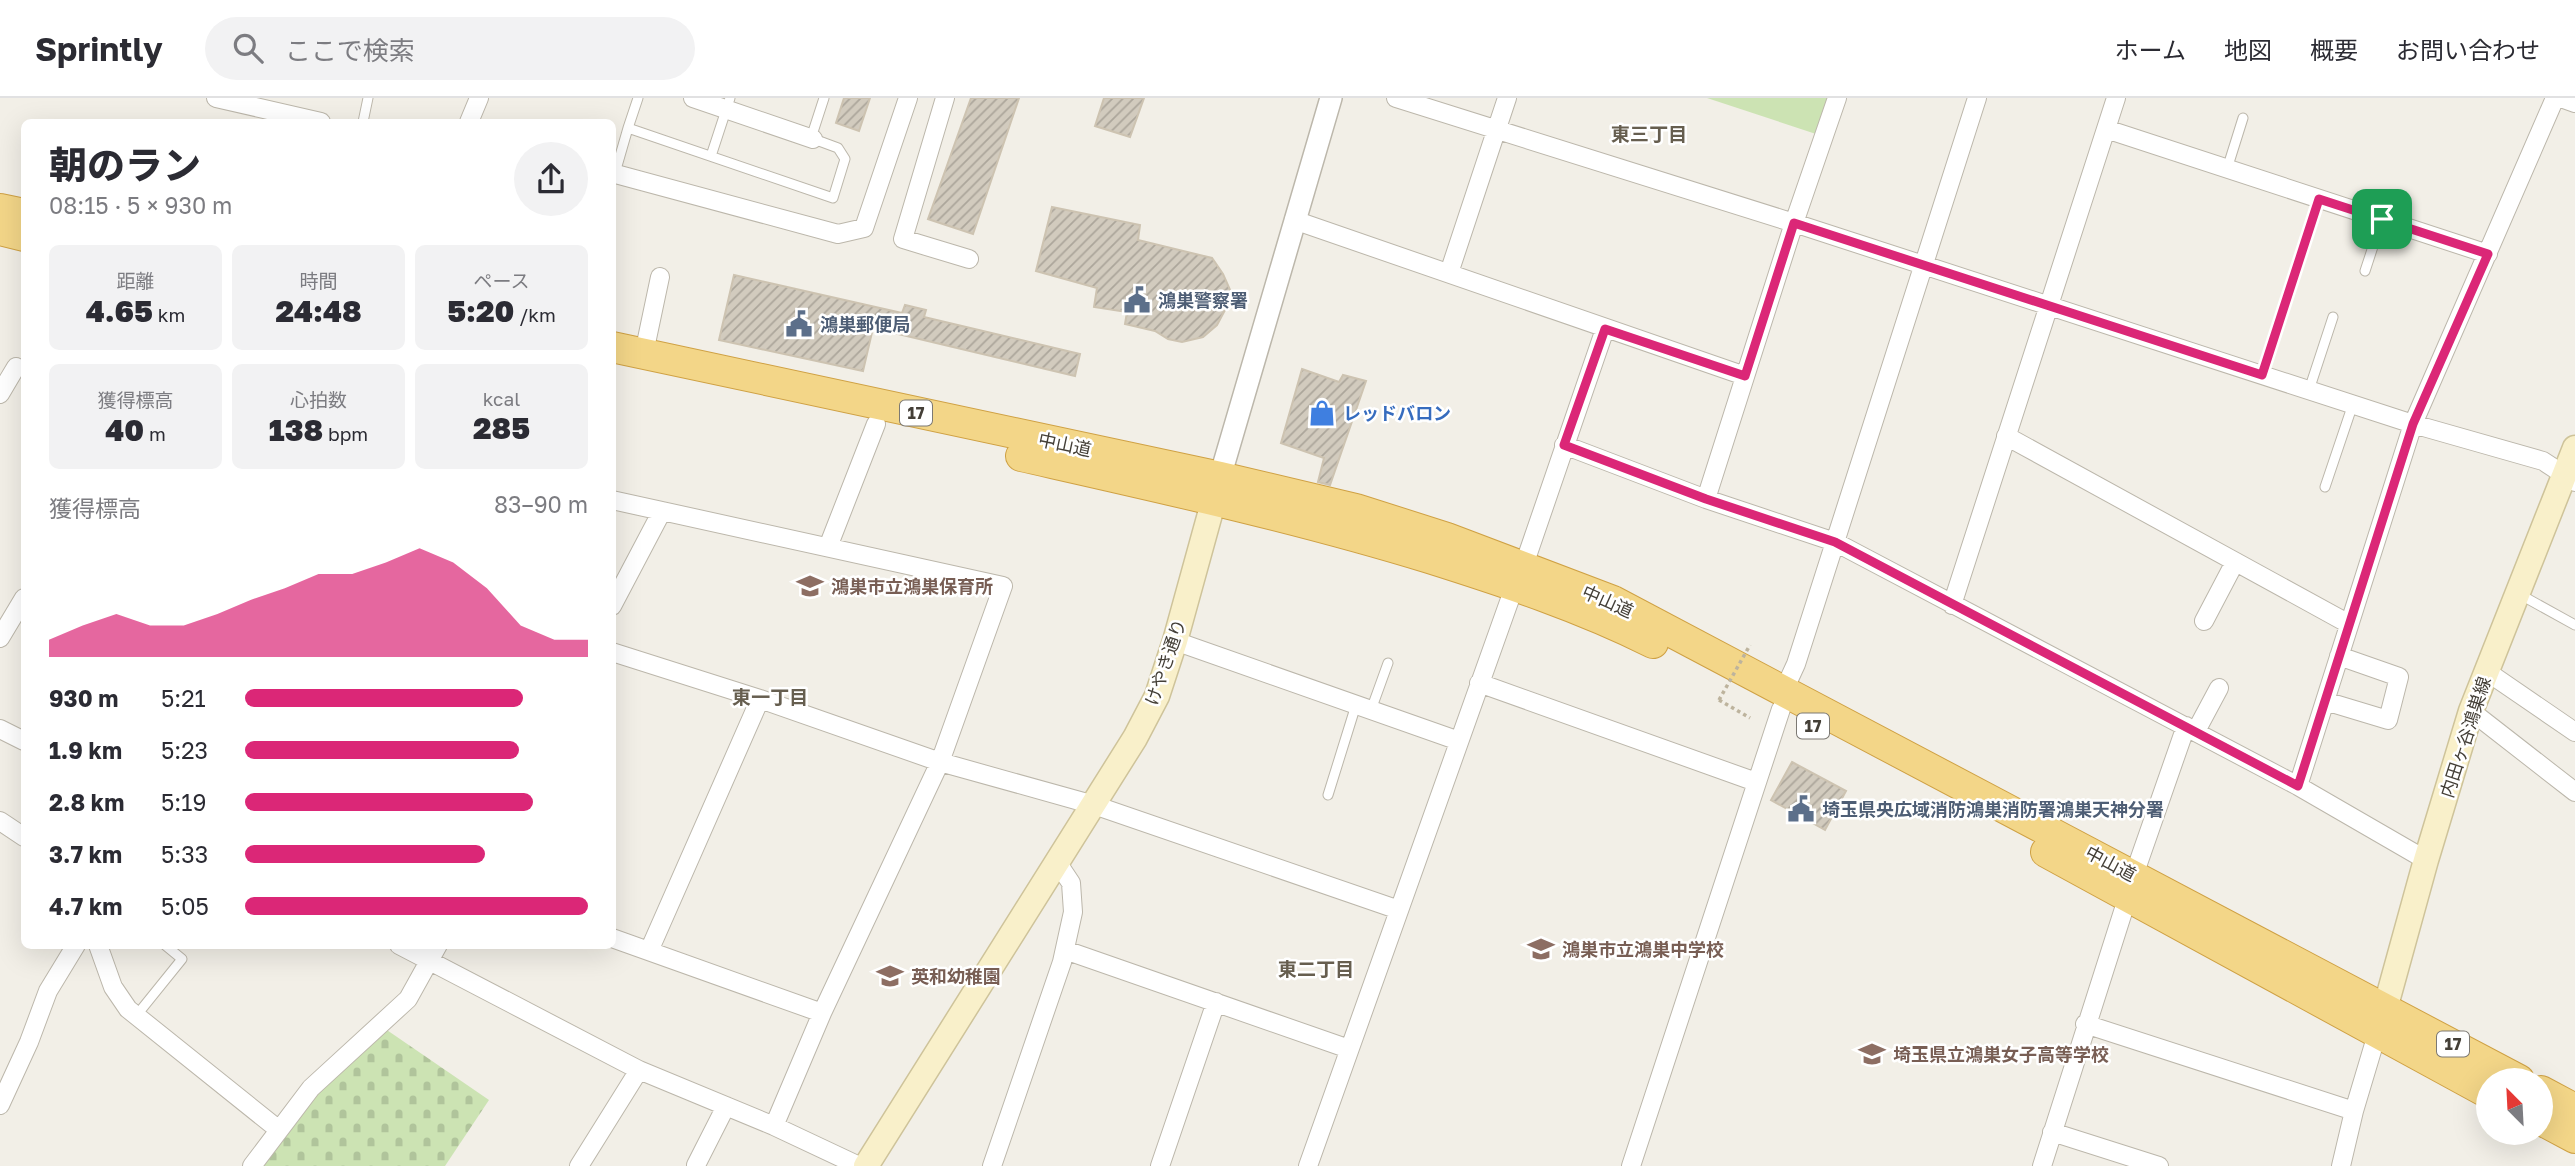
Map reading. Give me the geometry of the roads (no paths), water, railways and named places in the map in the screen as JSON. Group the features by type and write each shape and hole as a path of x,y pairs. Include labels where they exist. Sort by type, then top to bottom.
{"highway":[{"path":"0,209 21,213"},
{"path":"0,230 21,235"},
{"name":"中山道","path":"616,348 1217,488"},
{"name":"中山道","path":"616,366 876,424 1217,488 1356,509 1447,538 1631,632 1783,700 2382,1021 2491,1068"},
{"name":"中山道","path":"2382,1021 2476,1085"},
{"path":"2553,1097 2575,1109"},
{"path":"2553,1126 2575,1138"}],"main road":[{"name":"内田ヶ谷鴻巣線","path":"2382,1021 2426,860 2472,711 2518,593 2570,478 2575,448"},
{"name":"けやき通り","path":"866,1166 1094,805 1157,696 1217,488"}],"street":[{"path":"216,98 306,119"},
{"path":"470,119 479,98"},
{"path":"693,98 728,104 813,139"},
{"path":"616,174 838,234 864,228 908,98"},
{"path":"945,98 904,239 969,259"},
{"name":"けやき通り","path":"1217,488 1331,98"},
{"path":"1396,98 1794,223 2413,424 2543,461 2570,478"},
{"path":"1449,273 1507,98"},
{"path":"1706,499 1837,98"},
{"path":"1631,1166 1796,664 1977,98"},
{"path":"1952,605 2116,98"},
{"path":"2298,786 2413,424 2555,98"},
{"path":"2561,98 2575,103"},
{"path":"2106,129 2488,254"},
{"path":"1294,220 1745,376"},
{"path":"644,353 660,277"},
{"path":"1308,1166 1605,329"},
{"path":"0,394 14,367"},
{"path":"828,547 876,424"},
{"path":"2006,436 2349,624"},
{"path":"1564,445 1706,499 1835,542 2298,786 2426,860"},
{"path":"616,501 1003,586 940,762 822,1013 774,1126"},
{"path":"616,598 662,511"},
{"path":"2204,621 2235,562"},
{"path":"0,638 21,603"},
{"path":"1175,641 1459,741"},
{"path":"616,653 760,699 940,762 1094,805 1399,911"},
{"path":"2325,701 2388,720 2399,677 2339,656"},
{"path":"2486,671 2575,733"},
{"path":"1479,683 1756,782"},
{"path":"2042,1166 2131,886 2191,729 2219,688"},
{"path":"649,951 760,699"},
{"path":"2472,711 2572,783"},
{"path":"0,729 21,740"},
{"path":"1,823 21,836"},
{"path":"992,1166 1065,950 1073,912 1071,883 1057,862"},
{"path":"616,939 822,1013"},
{"path":"0,1105 29,1042 48,991 74,949"},
{"path":"99,949 113,987 128,1009 279,1130"},
{"path":"416,949 434,953 639,1070 774,1126 859,1166"},
{"path":"1065,950 1349,1049"},
{"path":"252,1166 311,1088 408,999 434,953"},
{"path":"1160,1166 1216,1002"},
{"path":"2342,1166 2354,1111 2382,1021"},
{"path":"2085,1024 2354,1111"},
{"path":"579,1166 639,1070"},
{"path":"696,1165 726,1106"},
{"path":"2052,1132 2159,1166"}],"lane":[{"path":"364,119 368,98"},
{"path":"616,167 638,98"},
{"path":"628,128 833,198 845,159 838,148 811,138 824,98"},
{"path":"710,156 728,104"},
{"path":"2227,169 2243,118"},
{"path":"2262,375 2319,199"},
{"path":"2365,271 2382,219"},
{"path":"2309,390 2333,317"},
{"path":"2325,487 2353,404"},
{"path":"2518,593 2575,625"},
{"path":"1328,795 1364,708 1388,663"},
{"path":"136,1016 182,959 170,949"}],"place":[{"name":"鴻巣警察署","path":"1137,300"},
{"name":"鴻巣郵便局","path":"799,324"},
{"name":"レッドバロン","path":"1322,413"},
{"name":"鴻巣市立鴻巣保育所","path":"810,586"},
{"name":"埼玉県央広域消防鴻巣消防署鴻巣天神分署","path":"1801,809"},
{"name":"鴻巣市立鴻巣中学校","path":"1541,949"},
{"name":"英和幼稚園","path":"890,976"},
{"name":"埼玉県立鴻巣女子高等学校","path":"1872,1054"}],"district":[{"name":"東三丁目","path":"1649,133"},
{"name":"東一丁目","path":"770,696"},
{"name":"東二丁目","path":"1316,968"}]}
